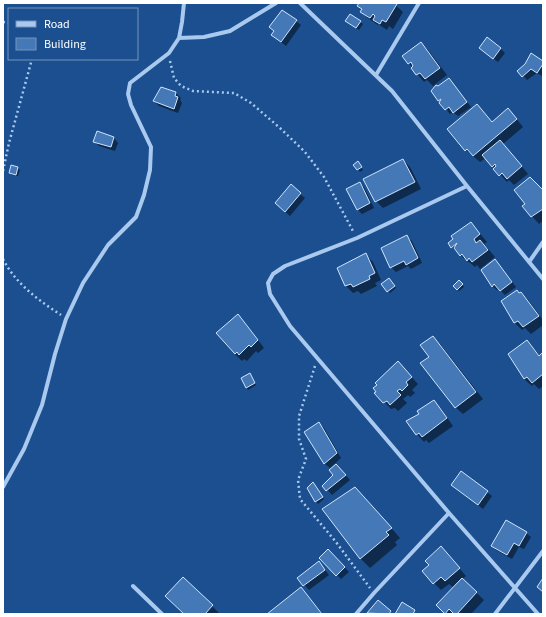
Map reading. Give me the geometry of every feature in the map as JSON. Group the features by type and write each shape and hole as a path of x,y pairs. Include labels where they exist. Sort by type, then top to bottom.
{"street":[{"path":"3,487 24,449 42,405 54,354 66,318 83,282 108,245 136,217 150,170 151,147 131,105 128,94 130,83 168,53 179,38 184,3"},
{"path":"179,38 204,38 230,31 276,3"},
{"path":"300,3 392,91 543,279"},
{"path":"376,75 419,3"},
{"path":"467,186 357,238 285,266 273,274 268,283 270,294 290,326 449,513 538,614"},
{"path":"529,262 543,242"},
{"path":"356,614 449,513"},
{"path":"495,614 543,550"},
{"path":"133,586 162,614"}],"path":[{"path":"168,53 174,78 181,86 192,91 234,93 251,103 305,152 324,176 357,238"},
{"path":"3,171 9,143 32,60"},
{"path":"3,259 8,270 25,288 43,304 66,318"},
{"path":"317,358 299,416 299,439 306,459 298,480 300,499 336,542 374,593"}],"building":[{"path":"359,3 397,4 386,22 382,20 380,24 373,20 375,16 373,14 370,18 360,12 362,9 357,6"},
{"path":"282,10 297,20 281,42 271,35 274,31 269,27"},
{"path":"350,14 361,21 356,28 345,21"},
{"path":"487,37 501,48 493,59 479,48"},
{"path":"421,42 440,68 425,79 420,73 416,75 411,68 413,66 411,62 408,64 402,56"},
{"path":"531,53 543,61 543,64 537,73 531,69 522,77 517,71 525,64"},
{"path":"449,78 467,102 453,113 449,107 445,110 439,103 441,99 438,101 431,91 436,85 438,86"},
{"path":"161,87 176,92 175,96 178,97 174,109 153,101"},
{"path":"477,104 492,122 508,108 517,119 473,156 467,149 465,151 447,129"},
{"path":"97,131 114,137 111,147 93,142"},
{"path":"500,140 522,166 507,179 502,173 499,176 493,169 496,166 495,164 492,167 482,155"},
{"path":"403,159 415,182 375,202 363,179"},
{"path":"358,161 362,167 357,170 353,165"},
{"path":"11,165 18,167 16,175 9,173"},
{"path":"530,177 543,190 543,209 531,217 522,206 525,204 514,190"},
{"path":"360,182 370,203 357,210 346,189"},
{"path":"291,184 301,193 285,212 275,203"},
{"path":"471,222 480,234 474,239 476,243 480,240 488,250 472,262 469,258 467,261 462,254 460,256 454,248 457,243 451,248 448,243 453,239 451,236"},
{"path":"407,235 418,258 406,265 404,261 390,268 381,248"},
{"path":"366,253 375,273 369,276 370,279 353,287 351,284 345,286 337,268"},
{"path":"495,259 512,282 500,291 494,284 492,287 481,270"},
{"path":"389,278 395,286 387,292 381,284"},
{"path":"459,280 463,284 457,290 453,286"},
{"path":"517,290 519,293 521,292 539,316 523,327 518,321 514,323 501,301"},
{"path":"238,314 258,340 251,347 249,345 239,355 237,352 235,354 216,333"},
{"path":"433,336 476,392 455,408 420,363 429,357 420,345"},
{"path":"527,340 539,356 543,352 543,374 532,383 527,377 524,379 508,354"},
{"path":"398,361 412,377 406,382 408,385 402,391 400,389 397,391 401,395 390,405 387,401 383,403 374,393 376,392 373,388 377,385 375,383"},
{"path":"250,373 255,383 246,388 241,378"},
{"path":"434,400 447,418 422,437 419,433 416,435 406,421 419,414 417,411"},
{"path":"319,422 337,453 324,464 304,432"},
{"path":"336,464 346,475 326,491 322,486 333,475 329,470"},
{"path":"461,471 488,491 478,505 451,485"},
{"path":"313,482 323,497 315,502 307,488"},
{"path":"355,487 392,528 386,532 389,535 360,559 322,509"},
{"path":"506,520 527,532 519,546 514,543 507,555 491,546"},
{"path":"441,546 460,568 445,581 441,577 433,584 422,571 429,565 425,561"},
{"path":"328,549 345,567 336,576 319,558"},
{"path":"319,561 325,570 303,586 297,578"},
{"path":"183,577 213,605 205,614 184,614 165,596"},
{"path":"462,578 477,592 457,614 454,614 449,609 445,614 436,605"},
{"path":"543,578 543,592 537,587"},
{"path":"301,587 322,614 267,614"},
{"path":"378,600 391,611 389,614 367,613"},
{"path":"402,602 415,610 413,614 395,614"}]}
